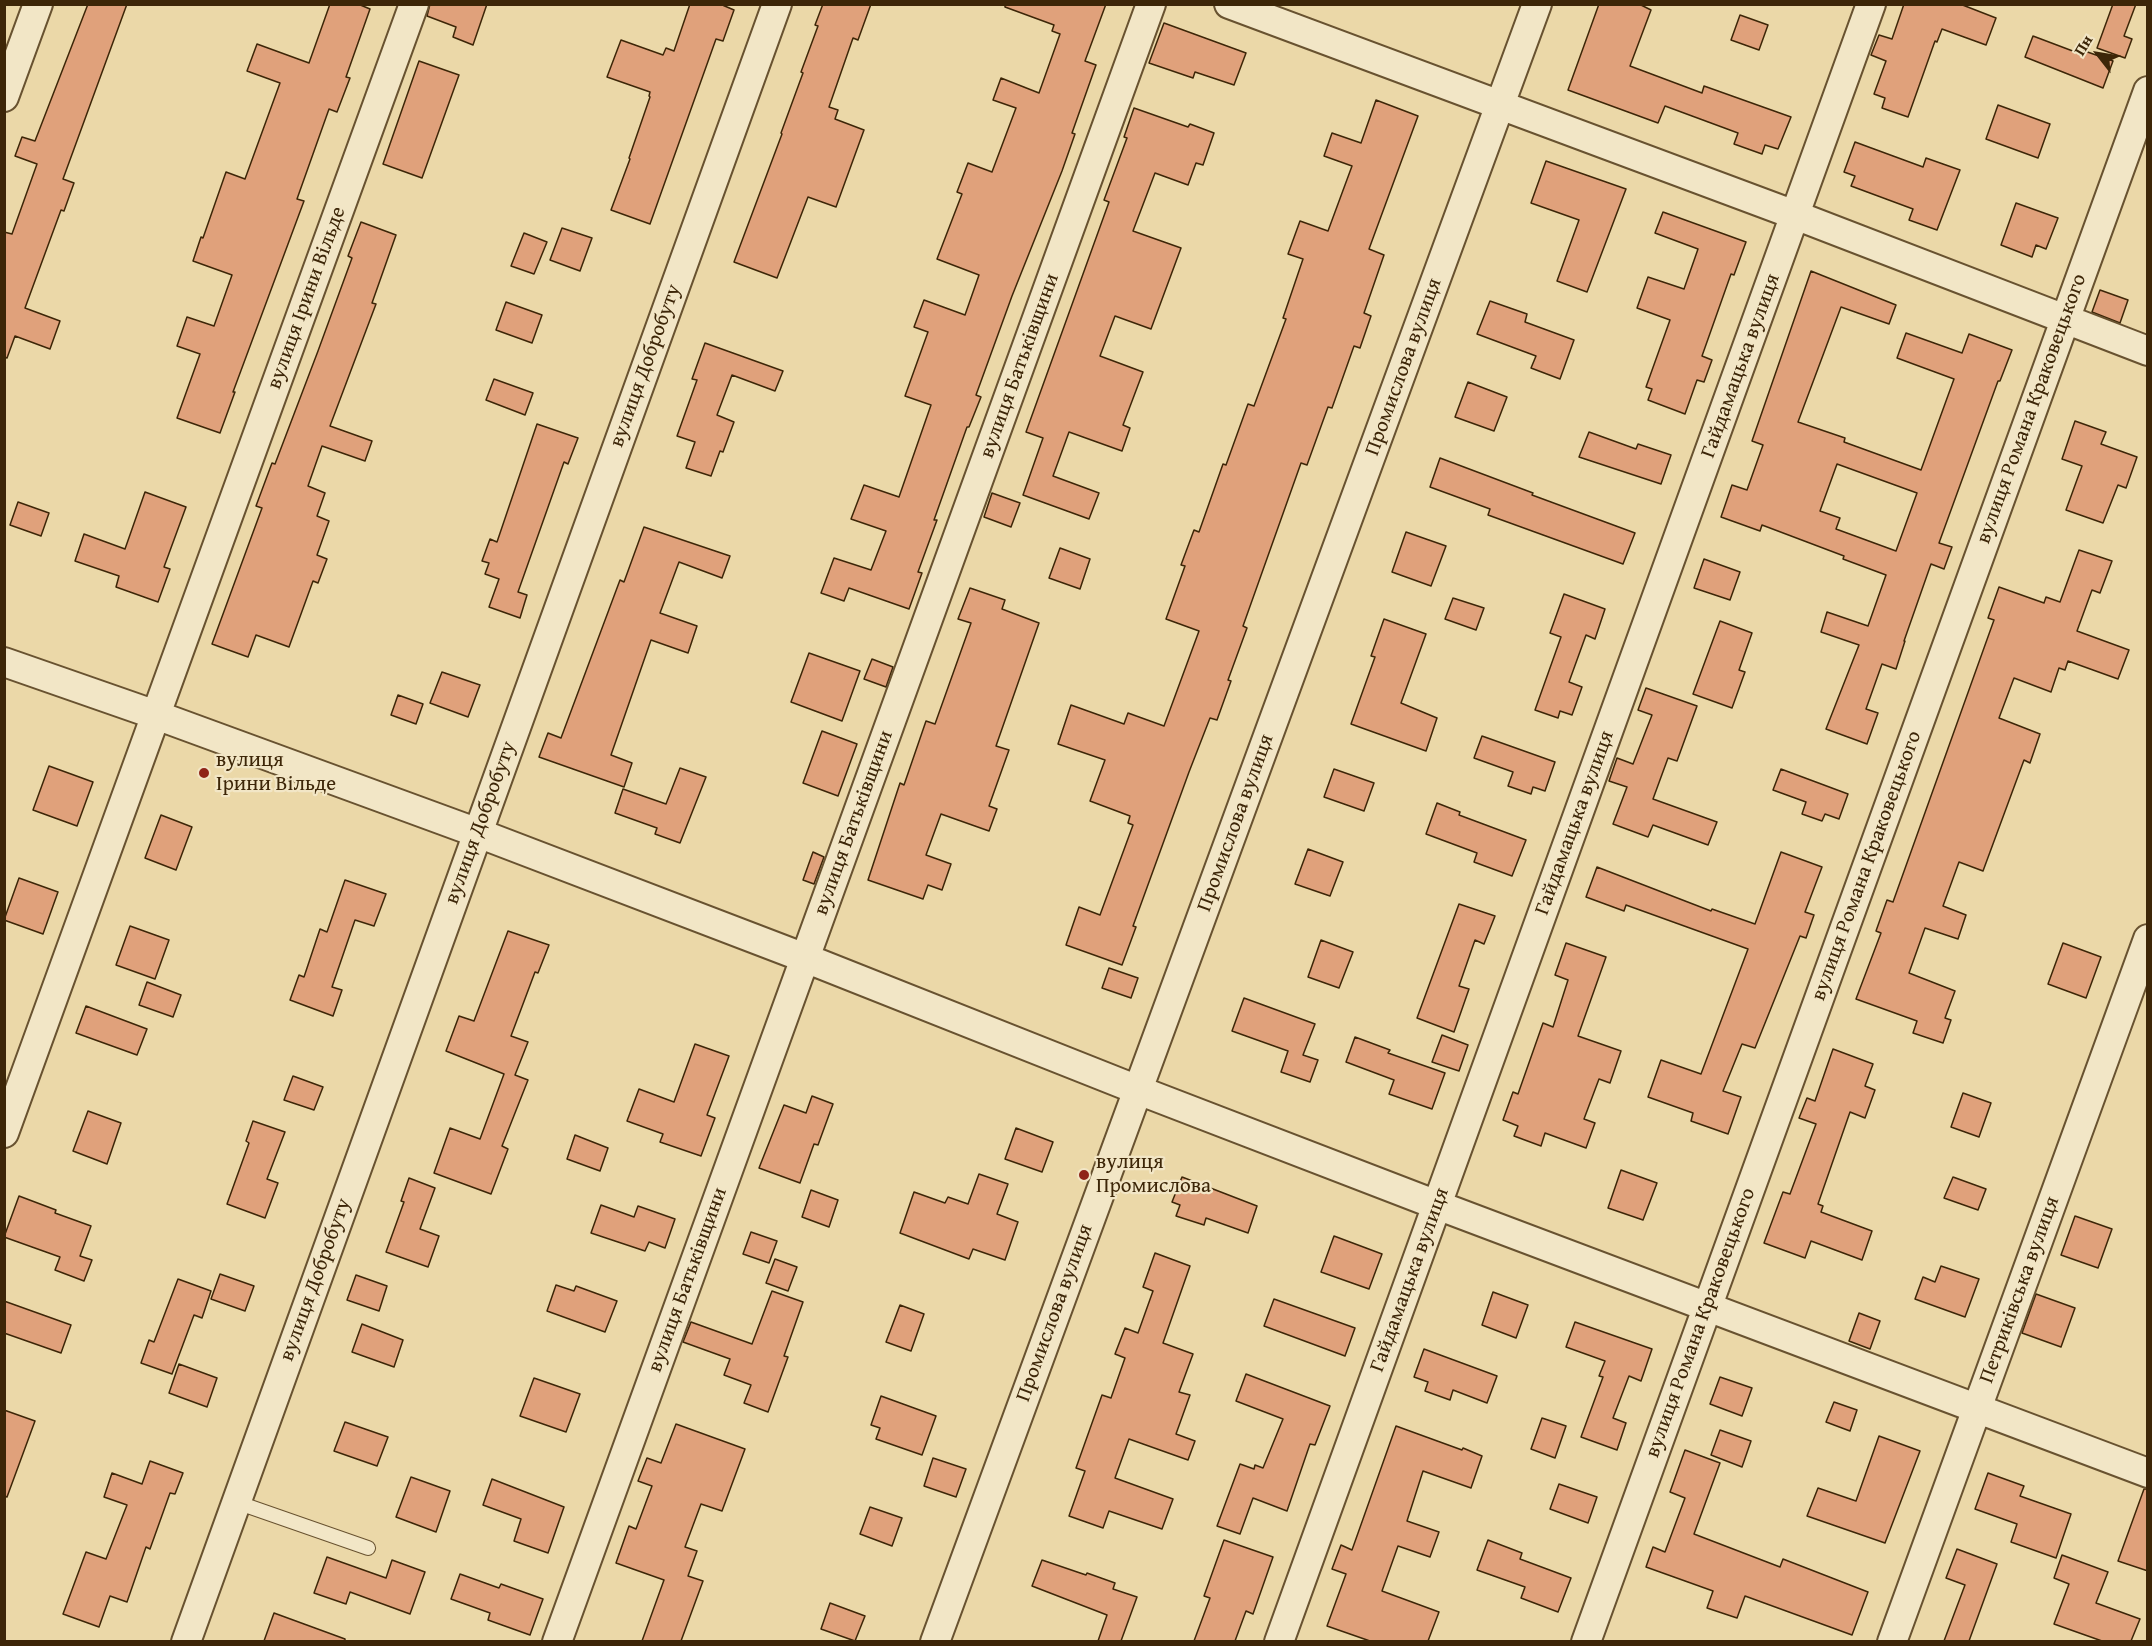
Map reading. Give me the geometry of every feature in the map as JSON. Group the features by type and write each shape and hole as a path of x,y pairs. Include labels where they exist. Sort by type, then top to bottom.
{"street":[{"path":"4,97 38,4"},
{"name":"вулиця Ірини Вільде","path":"4,1133 414,4"},
{"name":"вулиця Добробуту","path":"186,1641 777,4"},
{"name":"вулиця Батьківщини","path":"557,1641 1151,4"},
{"path":"1229,4 1795,215 2148,351"},
{"name":"Промислова вулиця","path":"935,1641 1537,4"},
{"name":"Гайдамацька вулиця","path":"1279,1641 1871,4"},
{"name":"вулиця Романа Краковецького","path":"1586,1641 2148,91"},
{"path":"4,662 478,832 1437,1205 2148,1473"},
{"name":"Петриківська вулиця","path":"1892,1641 2148,939"}],"lane":[{"path":"236,1502 368,1548"}],"building":[{"path":"88,4 127,4 63,179 74,183 64,211 61,210 25,308 60,321 50,349 15,336 7,358 4,357 4,232 12,234 37,164 15,156 22,137 35,141"},
{"path":"330,4 358,4 370,9 346,77 350,78 337,112 329,109 297,199 304,201 220,433 177,418 200,354 177,346 187,317 214,326 232,275 193,261 226,172 245,179 280,83 247,71 257,44 309,63"},
{"path":"430,4 487,4 473,45 453,37 456,27 427,16"},
{"path":"690,4 720,4 734,10 723,41 716,39 650,224 611,210 630,159 650,92 607,77 621,40 663,55 666,48 674,51"},
{"path":"823,4 871,4 858,40 853,38 829,107 838,110 835,119 864,130 836,207 808,197 777,278 734,262 782,134 818,26 815,25"},
{"path":"1005,4 1106,4 1085,61 1096,65 1072,133 1075,134 1062,171 1012,296 976,395 981,397 969,427 967,427 934,520 937,520 918,572 922,573 909,609 849,588 844,601 821,593 834,558 871,570 886,531 851,519 864,485 899,497 931,405 905,396 928,332 914,327 924,300 965,315 979,275 937,259 962,194 957,192 968,163 992,172 1016,108 993,100 1001,78 1039,93 1060,34 1052,31 1054,25 1005,7"},
{"path":"1599,4 1639,4 1651,10 1630,66 1702,93 1704,86 1791,117 1778,149 1765,145 1762,154 1734,144 1738,133 1665,106 1658,123 1568,90"},
{"path":"1904,4 1960,4 1996,18 1986,45 1942,29 1937,42 1935,41 1908,117 1882,108 1885,98 1874,94 1886,61 1871,55 1879,35 1892,39"},
{"path":"2113,4 2136,4 2124,36 2132,39 2125,58 2097,48"},
{"path":"1740,15 1768,25 1759,50 1731,40"},
{"path":"1164,23 1246,53 1234,85 1195,72 1193,78 1149,63"},
{"path":"2033,36 2078,53 2079,49 2113,61 2103,88 2025,57"},
{"path":"419,61 459,75 422,178 383,164"},
{"path":"1376,100 1418,116 1369,249 1384,255 1364,313 1371,316 1360,348 1354,346 1332,408 1328,407 1307,465 1301,463 1243,626 1247,628 1228,680 1231,681 1217,720 1210,718 1189,772 1133,926 1136,927 1122,965 1066,945 1079,907 1100,915 1133,825 1128,823 1130,816 1090,801 1105,760 1058,744 1071,705 1124,724 1128,713 1164,726 1199,631 1166,619 1185,566 1181,565 1194,530 1199,532 1223,464 1226,465 1248,404 1254,406 1286,319 1283,318 1303,259 1288,254 1300,221 1328,231 1352,166 1324,156 1332,133 1361,143"},
{"path":"1998,105 2050,124 2038,158 1986,139"},
{"path":"1134,108 1188,127 1190,124 1214,133 1203,165 1196,163 1188,185 1155,173 1133,231 1181,248 1151,329 1115,316 1100,356 1143,372 1123,425 1130,428 1122,451 1069,432 1053,476 1099,493 1089,519 1023,495 1043,438 1026,432 1109,202 1104,200 1127,138 1124,137"},
{"path":"1855,142 1923,167 1926,158 1960,170 1937,230 1909,220 1913,209 1851,186 1855,176 1844,172"},
{"path":"1546,161 1626,189 1587,292 1557,281 1579,220 1531,203"},
{"path":"2016,203 2058,218 2046,249 2036,245 2032,257 2001,245"},
{"path":"1663,212 1746,242 1734,275 1731,274 1702,356 1712,360 1704,382 1697,380 1685,414 1648,400 1652,389 1646,387 1670,320 1637,308 1648,277 1684,289 1698,249 1655,233"},
{"path":"361,222 396,235 372,303 376,304 330,426 372,441 365,461 322,446 308,486 325,493 317,516 329,521 317,555 327,559 318,583 313,581 289,647 256,635 248,657 212,644 262,508 256,506 272,463 275,464 318,351 352,258 348,256"},
{"path":"562,228 592,238 580,271 550,260"},
{"path":"524,233 547,242 534,274 511,266"},
{"path":"1811,271 1896,305 1889,324 1841,307 1798,422 1845,438 1844,442 1921,470 1954,379 1897,358 1906,333 1962,353 1969,334 2012,350 2000,381 1998,381 1939,543 1952,547 1944,569 1931,564 1896,669 1882,664 1866,709 1878,713 1867,744 1826,729 1859,645 1821,632 1827,612 1868,626 1886,575 1843,559 1844,556 1762,525 1760,531 1721,517 1732,485 1747,490 1763,445 1752,441","holes":["1837,464 1917,493 1896,551 1836,529 1840,518 1820,511"]},
{"path":"2100,290 2128,300 2120,323 2092,312"},
{"path":"1490,301 1527,314 1525,322 1574,340 1560,379 1531,368 1536,356 1477,334"},
{"path":"506,302 542,315 532,343 496,330"},
{"path":"705,343 783,371 775,391 732,375 717,415 734,422 711,476 686,468 695,442 677,436 697,380 692,379"},
{"path":"494,379 533,393 525,415 486,400"},
{"path":"1468,382 1507,397 1494,431 1455,417"},
{"path":"2075,421 2106,432 2101,444 2137,457 2126,488 2118,485 2103,523 2066,510 2082,466 2062,459"},
{"path":"537,424 578,438 568,464 564,462 518,592 527,595 520,618 489,607 499,579 485,574 489,563 482,561 490,539 497,542"},
{"path":"1589,432 1636,449 1638,444 1671,455 1661,484 1579,457"},
{"path":"1440,458 1635,533 1623,564 1488,515 1490,509 1430,487"},
{"path":"145,492 186,507 164,567 170,569 158,602 116,587 119,576 75,561 84,534 125,549"},
{"path":"992,493 1020,503 1011,527 984,517"},
{"path":"18,502 49,513 41,536 10,525"},
{"path":"644,527 730,556 722,578 679,562 660,613 697,626 688,653 651,640 611,755 632,763 624,787 539,757 548,733 561,738 620,580 624,582"},
{"path":"1406,532 1446,546 1431,586 1392,572"},
{"path":"1060,548 1090,559 1080,589 1049,578"},
{"path":"2079,550 2112,561 2100,593 2092,590 2077,631 2129,650 2118,679 2068,661 2065,670 2059,668 2051,692 2014,678 1999,718 2040,734 2030,763 2024,760 1983,871 1959,862 1943,906 1966,915 1958,939 1925,928 1909,973 1955,991 1945,1018 1951,1020 1943,1043 1913,1033 1917,1021 1856,999 1881,933 1876,931 1887,900 1893,902 1994,620 1988,618 1999,587 2044,603 2046,597 2060,602"},
{"path":"1704,559 1740,572 1730,600 1694,588"},
{"path":"970,588 1005,600 1002,609 1039,623 996,746 1009,750 989,806 997,809 989,831 941,814 926,855 951,864 942,890 928,885 923,899 868,880 900,783 904,785 926,721 935,724 971,623 958,619"},
{"path":"1564,594 1605,609 1595,639 1586,635 1569,682 1582,687 1572,715 1560,711 1558,718 1535,710 1561,637 1550,633"},
{"path":"1453,598 1484,608 1476,630 1445,619"},
{"path":"1384,619 1426,634 1401,703 1437,718 1426,751 1351,724 1375,657 1371,656"},
{"path":"1720,621 1752,633 1739,670 1745,672 1732,708 1693,694"},
{"path":"809,653 860,671 842,721 791,702"},
{"path":"872,659 893,667 886,687 864,679"},
{"path":"442,672 480,685 468,717 430,703"},
{"path":"1646,688 1697,706 1677,761 1668,758 1653,799 1717,822 1708,845 1653,825 1648,837 1613,824 1627,787 1609,781 1617,758 1633,764 1652,715 1638,710"},
{"path":"398,695 423,704 416,724 391,715"},
{"path":"822,731 857,744 838,796 803,783"},
{"path":"1482,736 1555,762 1545,791 1533,787 1531,794 1508,786 1513,772 1474,758"},
{"path":"49,766 93,782 77,826 33,810"},
{"path":"680,768 706,777 680,843 655,834 657,828 615,813 623,789 666,804"},
{"path":"1334,769 1374,783 1364,811 1324,797"},
{"path":"1781,769 1848,794 1839,819 1825,814 1822,821 1802,814 1806,802 1773,790"},
{"path":"1437,803 1460,812 1459,815 1526,840 1512,876 1474,862 1477,853 1426,834"},
{"path":"161,815 192,827 176,870 145,858"},
{"path":"1308,849 1343,862 1330,896 1295,884"},
{"path":"813,852 824,857 814,884 803,880"},
{"path":"1781,852 1822,867 1805,912 1814,915 1806,938 1800,936 1755,1048 1742,1044 1723,1091 1741,1097 1728,1134 1691,1121 1693,1113 1648,1097 1661,1060 1701,1074 1748,949 1626,905 1624,911 1586,897 1597,867 1711,911 1712,909 1755,924"},
{"path":"19,878 58,892 43,934 4,920"},
{"path":"345,880 386,894 374,926 355,920 332,987 342,990 333,1016 290,1000 299,975 304,977 320,929 327,932"},
{"path":"1459,904 1495,916 1484,944 1475,940 1459,986 1469,989 1454,1032 1417,1018"},
{"path":"130,926 169,940 155,979 116,965"},
{"path":"508,931 549,945 538,973 535,972 511,1036 528,1042 515,1075 528,1080 502,1146 508,1149 491,1194 434,1173 450,1128 480,1139 504,1074 446,1051 459,1016 474,1021"},
{"path":"1321,940 1353,952 1339,988 1308,977"},
{"path":"1566,943 1606,957 1578,1036 1621,1051 1610,1083 1599,1079 1584,1119 1595,1123 1586,1148 1545,1133 1541,1146 1514,1136 1518,1126 1503,1120 1513,1092 1518,1094 1543,1023 1553,1027 1568,980 1555,975"},
{"path":"2063,943 2101,957 2086,998 2048,984"},
{"path":"1109,968 1138,978 1131,998 1102,988"},
{"path":"147,982 181,995 173,1017 139,1005"},
{"path":"1244,998 1315,1024 1303,1055 1318,1060 1310,1082 1281,1072 1288,1051 1232,1031"},
{"path":"86,1006 147,1029 137,1055 76,1033"},
{"path":"1442,1035 1468,1045 1459,1071 1432,1062"},
{"path":"1355,1037 1390,1050 1388,1053 1445,1073 1432,1109 1389,1094 1394,1080 1346,1062"},
{"path":"695,1044 729,1056 707,1115 715,1118 701,1156 660,1142 663,1134 627,1121 639,1089 674,1102"},
{"path":"1833,1049 1873,1064 1865,1086 1875,1090 1865,1118 1850,1112 1818,1204 1823,1206 1821,1212 1872,1231 1862,1260 1811,1241 1805,1258 1764,1243 1783,1192 1790,1194 1816,1124 1799,1118 1807,1098 1815,1101"},
{"path":"293,1076 323,1087 314,1110 284,1100"},
{"path":"1963,1093 1991,1103 1979,1137 1951,1127"},
{"path":"812,1096 833,1104 818,1145 814,1144 800,1183 759,1168 784,1105 806,1113"},
{"path":"88,1111 121,1123 107,1164 73,1151"},
{"path":"253,1121 285,1132 267,1179 278,1183 265,1218 227,1204 249,1143 246,1141"},
{"path":"1016,1128 1053,1142 1042,1172 1005,1159"},
{"path":"575,1135 608,1148 600,1171 567,1159"},
{"path":"1621,1170 1657,1183 1643,1220 1608,1208"},
{"path":"979,1174 1008,1184 997,1214 1018,1222 1005,1260 973,1249 969,1259 900,1233 914,1192 945,1203 948,1197 968,1204"},
{"path":"1182,1177 1257,1206 1248,1233 1206,1218 1204,1225 1176,1216 1180,1205 1172,1202"},
{"path":"1953,1177 1986,1189 1978,1210 1944,1198"},
{"path":"409,1178 435,1188 420,1229 439,1236 428,1267 386,1252 404,1202 401,1201"},
{"path":"811,1190 838,1200 829,1227 802,1217"},
{"path":"19,1196 56,1210 55,1213 91,1226 80,1256 92,1260 84,1281 55,1270 60,1257 4,1237"},
{"path":"601,1205 634,1217 638,1206 675,1219 665,1248 649,1242 645,1251 591,1233"},
{"path":"2075,1216 2112,1229 2098,1268 2061,1255"},
{"path":"751,1232 777,1241 769,1263 743,1254"},
{"path":"1334,1236 1382,1254 1369,1289 1321,1272"},
{"path":"1155,1253 1190,1266 1163,1343 1193,1354 1179,1392 1190,1395 1176,1434 1195,1441 1188,1460 1129,1439 1115,1478 1173,1499 1162,1529 1109,1511 1103,1528 1069,1516 1085,1471 1076,1468 1102,1395 1111,1398 1125,1358 1115,1354 1125,1328 1138,1333 1153,1291 1143,1287"},
{"path":"775,1259 797,1267 788,1291 766,1283"},
{"path":"1941,1266 1979,1279 1965,1317 1915,1299 1923,1277 1935,1282"},
{"path":"220,1274 254,1286 245,1311 211,1299"},
{"path":"356,1275 387,1286 379,1311 347,1300"},
{"path":"178,1279 211,1291 202,1318 194,1315 172,1374 141,1363 149,1340 154,1342"},
{"path":"556,1285 574,1291 576,1286 617,1301 605,1332 547,1311"},
{"path":"772,1291 803,1302 784,1356 788,1357 768,1412 744,1403 751,1385 724,1375 730,1359 683,1342 691,1322 752,1344"},
{"path":"1493,1292 1528,1305 1516,1338 1482,1325"},
{"path":"2036,1294 2075,1308 2061,1347 2022,1333"},
{"path":"1274,1299 1355,1328 1345,1356 1264,1326"},
{"path":"4,1301 71,1325 61,1353 4,1333"},
{"path":"900,1305 924,1314 911,1351 886,1342"},
{"path":"1859,1313 1880,1321 1870,1349 1849,1341"},
{"path":"1575,1322 1652,1349 1641,1381 1629,1376 1613,1418 1626,1423 1617,1450 1581,1437 1603,1377 1599,1376 1605,1361 1566,1347"},
{"path":"362,1324 403,1340 394,1367 352,1352"},
{"path":"1424,1349 1497,1376 1487,1403 1453,1390 1450,1400 1425,1391 1428,1382 1414,1377"},
{"path":"179,1364 217,1378 207,1407 169,1393"},
{"path":"1246,1374 1330,1406 1315,1445 1310,1444 1287,1511 1253,1498 1240,1534 1217,1526 1240,1464 1254,1469 1255,1465 1263,1468 1283,1419 1236,1401"},
{"path":"1720,1377 1752,1388 1742,1416 1710,1404"},
{"path":"534,1378 580,1394 566,1432 520,1416"},
{"path":"881,1396 936,1416 922,1455 876,1439 880,1428 871,1425"},
{"path":"1834,1402 1857,1410 1850,1431 1826,1422"},
{"path":"4,1410 35,1421 7,1497 4,1496"},
{"path":"1542,1418 1566,1426 1555,1458 1531,1449"},
{"path":"345,1422 388,1437 377,1466 334,1451"},
{"path":"676,1424 745,1449 722,1511 701,1504 685,1547 697,1551 688,1576 703,1581 681,1641 642,1641 664,1580 616,1563 629,1526 636,1529 652,1486 638,1481 647,1458 661,1463"},
{"path":"1396,1426 1482,1456 1471,1488 1423,1471 1407,1521 1439,1532 1430,1557 1398,1546 1382,1591 1439,1612 1428,1641 1370,1641 1327,1626 1346,1574 1332,1569 1341,1545 1352,1550"},
{"path":"1720,1430 1751,1441 1742,1467 1711,1455"},
{"path":"1879,1436 1920,1451 1885,1543 1807,1516 1818,1488 1856,1501"},
{"path":"1685,1450 1720,1463 1694,1534 1780,1567 1783,1559 1868,1592 1852,1635 1745,1596 1737,1618 1707,1608 1713,1591 1646,1567 1653,1547 1665,1552 1685,1498 1670,1492"},
{"path":"933,1458 966,1469 956,1497 924,1486"},
{"path":"150,1461 183,1473 175,1494 170,1493 150,1549 146,1547 127,1602 110,1596 99,1627 63,1614 86,1552 106,1559 127,1505 104,1497 112,1473 142,1484"},
{"path":"1988,1473 2024,1486 2020,1496 2071,1514 2056,1558 2011,1542 2017,1524 1975,1509"},
{"path":"411,1477 450,1491 436,1532 396,1517"},
{"path":"492,1479 564,1507 548,1553 514,1541 521,1519 483,1505"},
{"path":"1559,1484 1597,1497 1588,1523 1550,1509"},
{"path":"2144,1489 2148,1489 2148,1571 2118,1561"},
{"path":"870,1507 902,1518 892,1546 860,1534"},
{"path":"1224,1540 1273,1557 1253,1614 1246,1611 1235,1641 1194,1641 1210,1598 1204,1596"},
{"path":"1488,1540 1522,1553 1520,1559 1571,1578 1558,1612 1521,1598 1525,1587 1477,1570"},
{"path":"1957,1549 1997,1564 1969,1641 1944,1641 1965,1585 1946,1578"},
{"path":"2062,1555 2108,1572 2096,1603 2140,1619 2131,1641 2102,1641 2054,1624 2069,1584 2054,1578"},
{"path":"327,1557 386,1578 392,1560 425,1572 410,1614 350,1592 346,1604 314,1593"},
{"path":"1042,1560 1115,1583 1113,1589 1137,1597 1121,1641 1098,1641 1107,1615 1032,1586"},
{"path":"460,1574 499,1588 501,1584 543,1599 530,1635 488,1620 490,1613 451,1599"},
{"path":"830,1603 865,1616 855,1641 821,1629"},
{"path":"274,1613 345,1639 345,1641 264,1641"}],"place":[{"name":"вулиця Ірини Вільде","path":"204,773"},
{"name":"вулиця Промислова","path":"1084,1175"}]}
